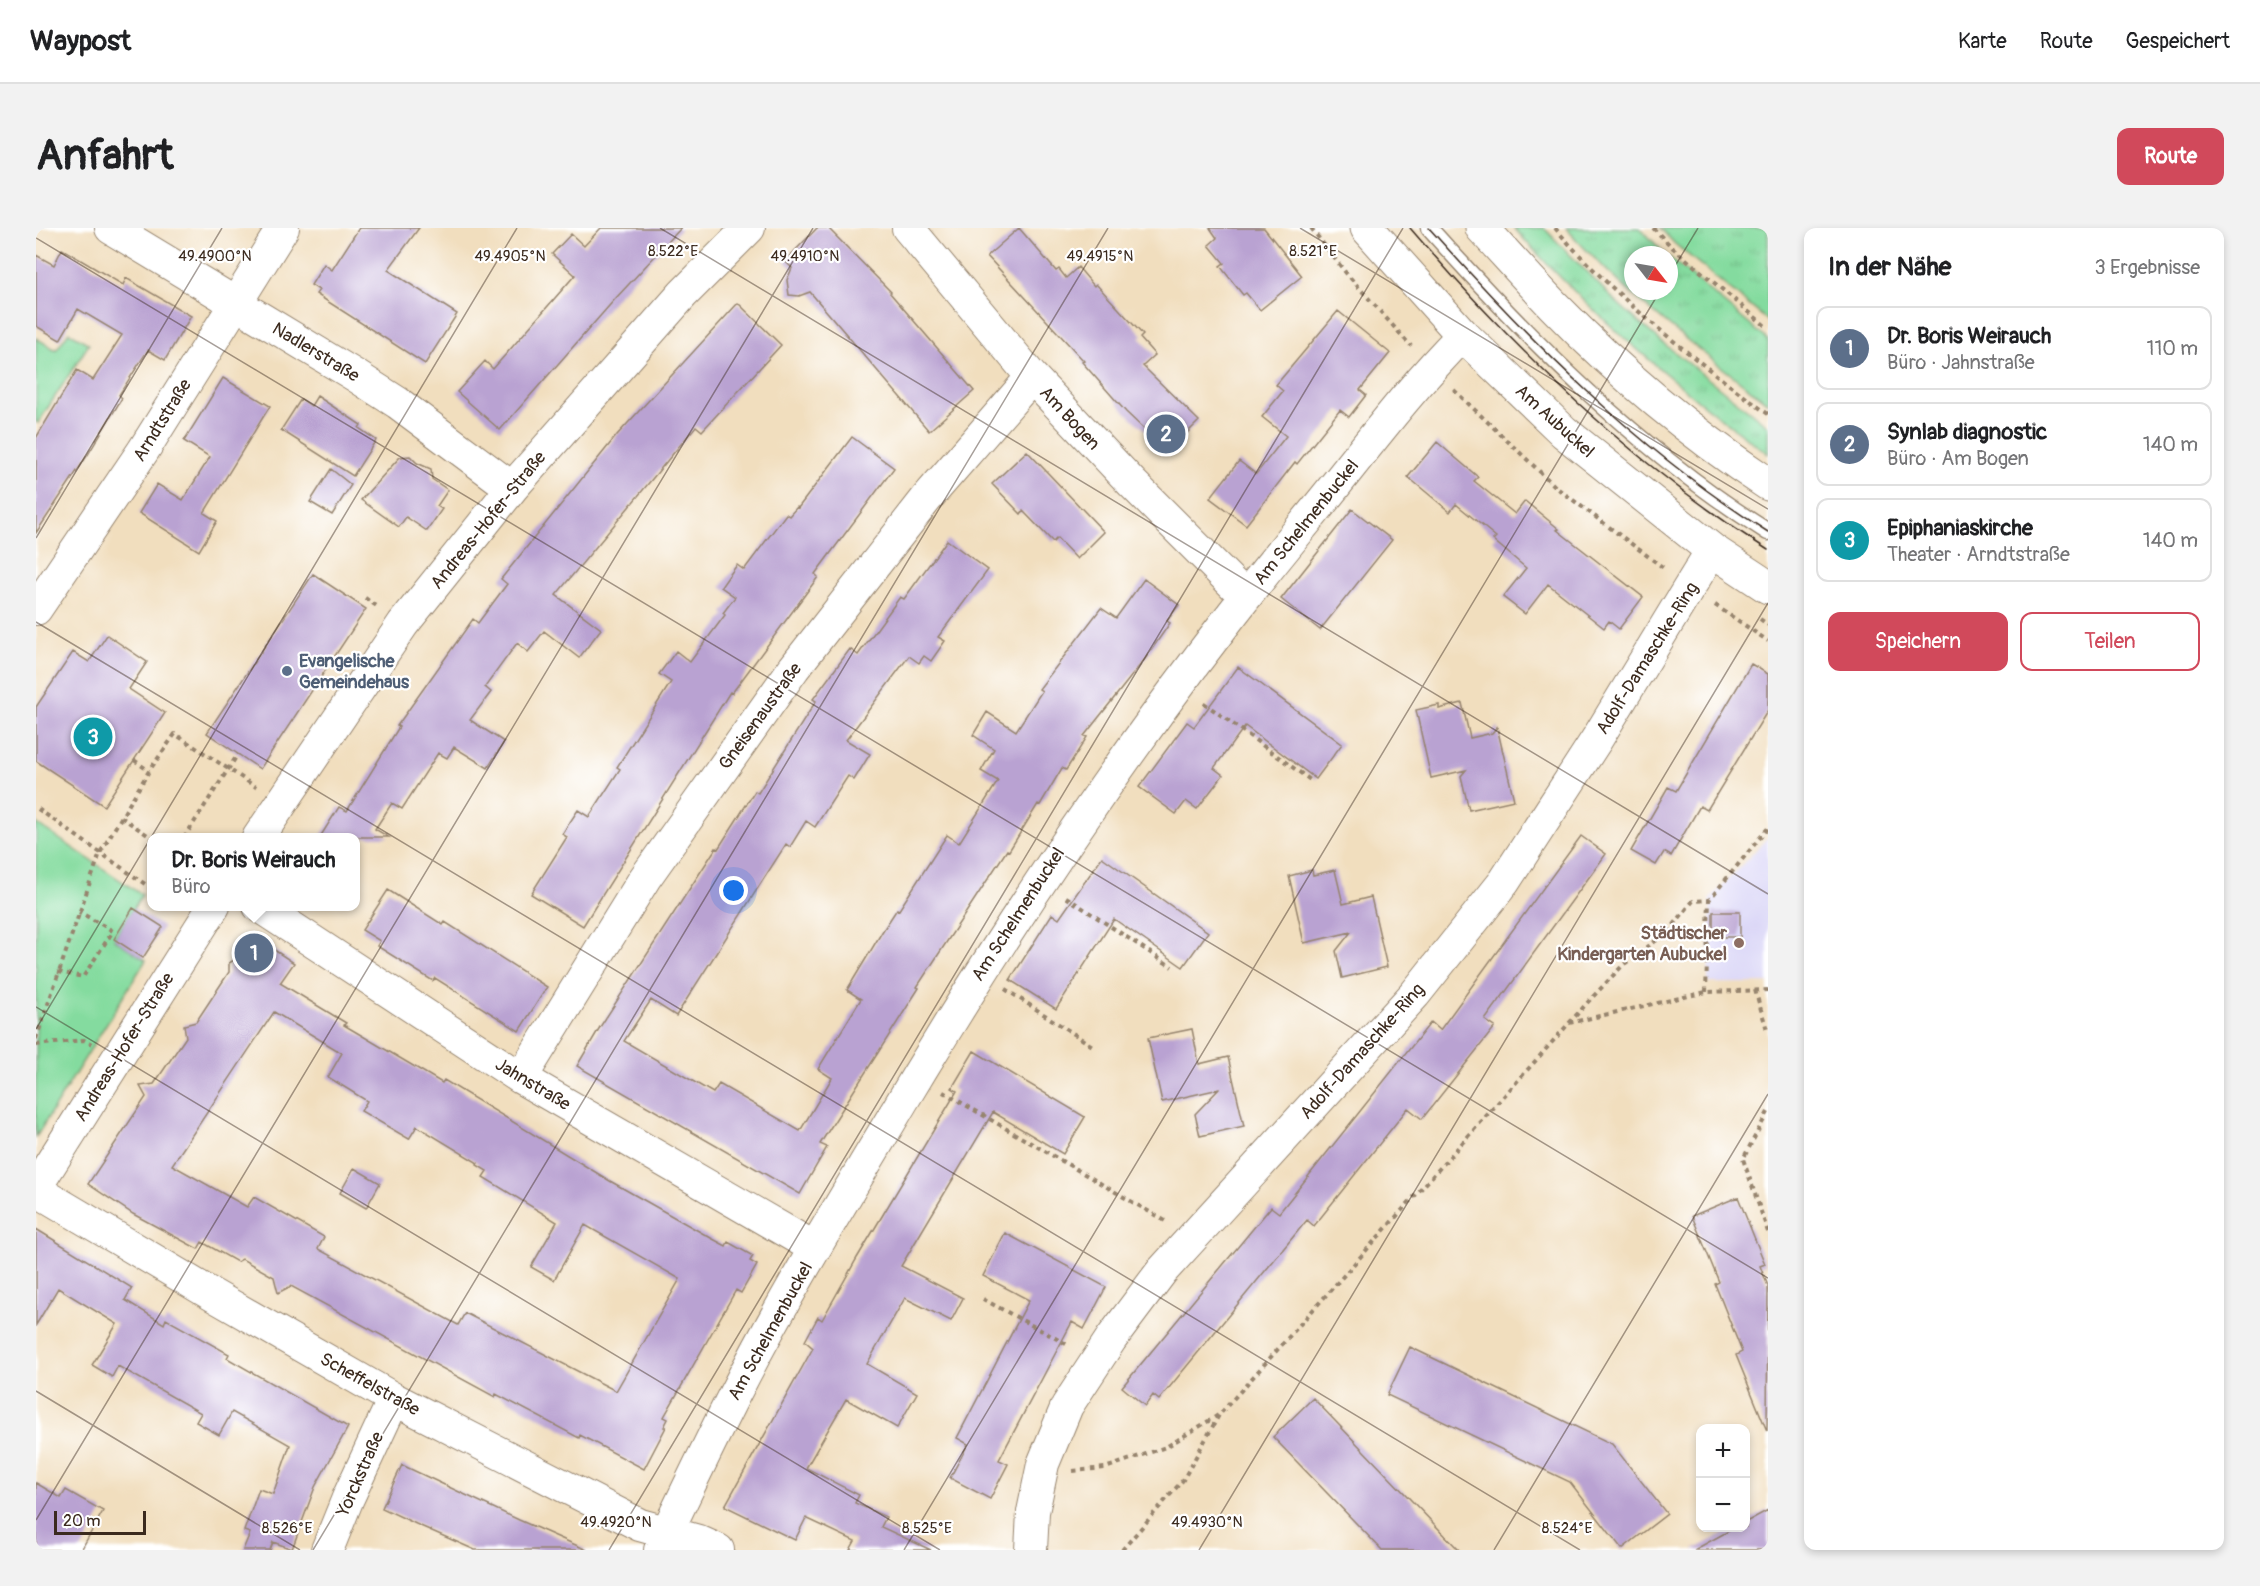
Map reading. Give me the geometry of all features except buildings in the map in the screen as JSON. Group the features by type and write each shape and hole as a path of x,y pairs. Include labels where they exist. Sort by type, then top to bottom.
{"main road":[{"name":"Am Aubuckel","path":"1367,228 1463,335 1564,432 1700,572 1768,587"},
{"path":"1482,228 1554,306 1618,368 1686,425 1768,484"}],"street":[{"name":"Nadlerstraße","path":"111,228 390,398 512,488"},
{"name":"Arndtstraße","path":"36,609 143,451 283,228"},
{"name":"Andreas-Hofer-Straße","path":"261,833 403,624 512,488 683,294 749,228"},
{"name":"Am Bogen","path":"908,228 1032,377 1132,483 1245,596"},
{"name":"Am Schelmenbuckel","path":"664,1541 735,1394 815,1248 916,1076 1040,880 1089,808 1245,596 1359,457 1409,391 1463,335"},
{"name":"Gneisenaustraße","path":"521,1078 645,878 794,668 927,498 1032,377"},
{"name":"Adolf-Damaschke-Ring","path":"1031,1550 1033,1512 1043,1464 1067,1406 1097,1360 1162,1271 1415,994 1504,882 1597,739 1700,572"},
{"name":"Andreas-Hofer-Straße","path":"36,1189 116,1058 211,911"},
{"name":"Jahnstraße","path":"267,911 521,1078 815,1248"},
{"name":"Scheffelstraße","path":"36,1189 211,1294 394,1399 640,1524 664,1541 698,1541 718,1550"},
{"name":"Yorckstraße","path":"327,1550 348,1498 394,1399"}],"lane":[{"path":"1429,228 1486,292 1561,367 1619,420 1739,514 1768,532"}],"path":[{"path":"1311,228 1346,273 1431,367 1557,488 1700,572 1768,641"},
{"path":"1555,228 1572,248 1620,294 1710,371 1768,414"},
{"path":"1653,228 1672,248 1768,328"},
{"path":"1179,685 1313,782"},
{"path":"36,1039 57,972 100,853 149,771 175,734 228,769"},
{"path":"187,833 238,754"},
{"path":"134,760 149,771"},
{"path":"38,809 147,886"},
{"path":"121,817 147,834"},
{"path":"1706,992 1709,900 1768,828"},
{"path":"1040,880 1172,967"},
{"path":"1122,1550 1183,1480 1220,1414 1569,1023 1623,965 1670,931 1693,901 1709,900"},
{"path":"57,972 83,976 113,931 79,912"},
{"path":"980,972 1094,1047"},
{"path":"1755,990 1768,1033"},
{"path":"1569,1023 1706,992 1768,990"},
{"path":"36,1046 84,1040 116,1058"},
{"path":"916,1076 1193,1237"},
{"path":"1768,1112 1743,1159 1768,1232"},
{"path":"983,1299 1097,1360"},
{"path":"1043,1464 1069,1471 1105,1468 1166,1447 1220,1414"}],"shaded area":[{"name":"Städtischer Kindergarten Aubuckel","path":"1768,837 1768,983 1708,983 1711,904 1709,900"}],"green space":[{"path":"1514,228 1544,228 1614,300 1658,339 1768,426 1768,454 1635,348 1573,290"},
{"path":"1566,228 1640,228 1657,246 1624,246 1624,287"},
{"path":"1660,228 1768,228 1768,321 1678,246"},
{"path":"1678,265 1768,340 1768,403 1638,300 1678,300"},
{"path":"69,332 89,344 38,423 36,422 36,338 56,350"},
{"path":"36,823 142,895 114,939 146,960 36,1137"}],"tram line":[{"path":"1410,228 1491,318 1577,402 1669,481 1768,550"},
{"path":"1429,228 1506,312 1588,392 1675,466 1768,532"}],"place":[{"name":"Synlab diagnostic","path":"1166,434"},
{"name":"Evangelische Gemeindehaus","path":"287,671"},
{"name":"Epiphaniaskirche","path":"93,737"},
{"name":"Städtischer Kindergarten Aubuckel","path":"1739,943"},
{"name":"Dr. Boris Weirauch","path":"254,953"}]}
